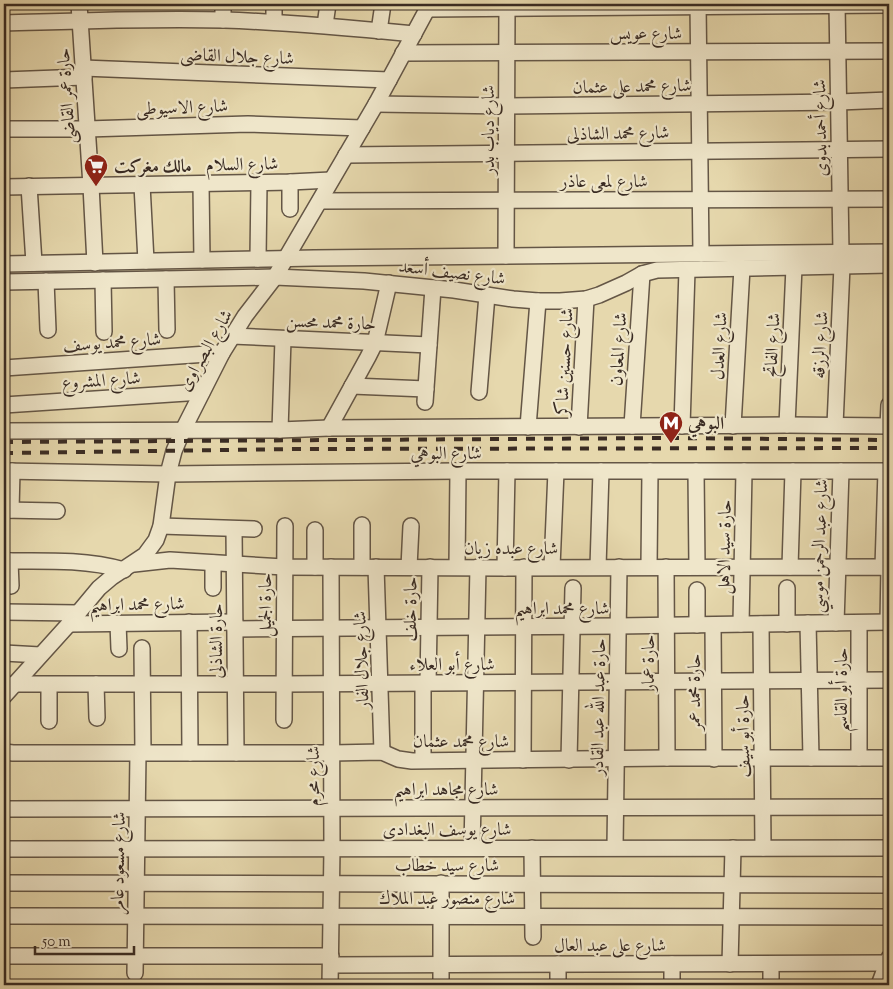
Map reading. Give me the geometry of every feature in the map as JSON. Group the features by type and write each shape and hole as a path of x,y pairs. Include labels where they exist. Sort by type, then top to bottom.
{"street":[{"name":"حارة عمر القاضى","path":"78,4 91,186 94,263"},
{"path":"223,20 224,4"},
{"path":"274,4 274,22"},
{"path":"325,25 328,4"},
{"path":"379,31 383,4"},
{"path":"698,5 701,254"},
{"name":"شارع أحمد بدوى","path":"837,5 842,259"},
{"path":"429,6 889,5"},
{"name":"شارع البصراوى","path":"7,692 99,588 145,555 156,540 162,526 168,474 174,452 202,392 232,336 275,277 376,104 429,6"},
{"name":"شارع دياب بدر","path":"506,256 507,6"},
{"path":"4,23 152,19 223,20 325,25 414,34"},
{"name":"شارع عويس","path":"404,53 889,51"},
{"name":"شارع جلال القاضى","path":"4,80 83,73 389,80"},
{"name":"شارع محمد على عثمان","path":"376,104 507,106 889,100"},
{"name":"شارع الاسيوطى","path":"4,129 87,129 248,124 362,128"},
{"name":"شارع محمد الشاذلى","path":"346,155 889,149"},
{"name":"شارع السلام","path":"4,187 331,180"},
{"path":"290,182 290,209"},
{"path":"258,259 259,183"},
{"path":"200,184 202,260"},
{"path":"142,185 146,261"},
{"path":"29,186 34,263"},
{"name":"شارع لمعى عاذر","path":"320,200 889,199"},
{"name":"شارع نصيف أسعد","path":"4,282 275,277 389,283 560,302 599,296 626,284 642,274 657,270 794,267 889,252"},
{"name":"شارع نصيف أسعد","path":"4,264 286,258 701,254 842,259 889,265"},
{"name":"شارع الرزقه","path":"835,426 842,259"},
{"name":"شارع الفاتح","path":"787,425 794,267"},
{"name":"شارع العدل","path":"733,426 742,268"},
{"path":"682,426 688,270"},
{"name":"شارع المعاون","path":"632,426 642,274"},
{"path":"166,279 167,330"},
{"path":"103,280 104,332"},
{"path":"46,281 48,330"},
{"path":"329,428 375,343 389,283"},
{"path":"352,386 426,395 433,288"},
{"path":"479,392 487,295"},
{"name":"شارع حسنين شاكر","path":"579,427 586,299"},
{"path":"528,427 538,301"},
{"name":"حارة محمد محسن","path":"232,336 429,345"},
{"path":"280,430 283,339"},
{"name":"شارع محمد يوسف","path":"4,368 222,353"},
{"name":"شارع المشروع","path":"4,405 202,392"},
{"path":"889,405 889,426"},
{"name":"شارع البوهي","path":"4,431 787,425 889,426"},
{"path":"8,471 7,510 57,511"},
{"name":"شارع البوهي","path":"8,471 168,474 458,471 888,471"},
{"path":"457,567 458,471"},
{"path":"505,568 507,471"},
{"path":"552,567 556,471"},
{"path":"598,567 601,471"},
{"path":"649,567 650,471"},
{"path":"696,471 697,567"},
{"name":"حارة سيد الاهل","path":"741,624 744,471"},
{"path":"790,567 793,471"},
{"name":"شارع عبد الرحمن موسي","path":"836,623 841,471"},
{"path":"888,471 886,567 889,622"},
{"name":"شارع جلال الفار","path":"362,524 378,628 382,752"},
{"path":"162,526 254,529"},
{"name":"حارة الجميل","path":"284,720 285,526"},
{"path":"409,567 411,526"},
{"name":"حارة الشاذلى","path":"234,529 236,753"},
{"path":"315,530 316,567"},
{"name":"شارع عبده زيان","path":"129,567 170,560 316,567 886,567"},
{"path":"11,586 7,561 74,561 129,567"},
{"path":"213,563 213,588"},
{"name":"شارع محرم","path":"330,985 332,884 331,567"},
{"name":"حارة خلف","path":"423,760 430,567"},
{"path":"472,848 478,567"},
{"path":"523,760 524,567"},
{"name":"حارة عبد الله عبد القادر","path":"615,848 619,567"},
{"name":"حارة عمار","path":"666,567 667,758"},
{"path":"569,760 573,588"},
{"path":"787,588 787,624"},
{"path":"697,590 697,625"},
{"name":"شارع محمد ابراهيم","path":"4,612 118,623 189,622 284,629 889,622"},
{"path":"189,622 190,753"},
{"name":"حارة أبو القاسم","path":"859,622 860,758"},
{"path":"118,623 119,649"},
{"name":"حارة أبو سيف","path":"760,624 763,848"},
{"path":"808,624 811,758"},
{"name":"حارة محمد عمر","path":"713,625 714,759"},
{"name":"شارع مسعود عامر","path":"135,973 137,808 142,648"},
{"path":"4,653 40,655"},
{"name":"شارع أبو العلاء","path":"7,692 49,685 96,684 889,680"},
{"path":"96,684 97,718"},
{"path":"49,685 49,720"},
{"name":"شارع محمد عثمان","path":"4,752 382,752 398,759 423,760 889,758"},
{"name":"شارع مجاهد ابراهيم","path":"4,809 889,808"},
{"path":"532,848 533,937"},
{"path":"730,964 733,848"},
{"name":"شارع يوسف البغدادى","path":"4,849 889,848"},
{"name":"شارع سيد خطاب","path":"4,883 889,885"},
{"path":"441,884 441,985"},
{"name":"شارع منصور عبد الملاك","path":"4,916 889,917"},
{"name":"شارع على عبد العال","path":"4,956 136,956 440,964 889,962"},
{"path":"879,985 889,962"},
{"path":"558,964 558,985"},
{"path":"672,964 672,985"},
{"path":"771,964 771,985"}],"railway":[{"path":"4,442 671,438 889,440"},
{"path":"4,453 293,449 889,448"}],"place":[{"name":"مالك مغركت","path":"96,187"},
{"name":"البوهي","path":"671,444"}]}
